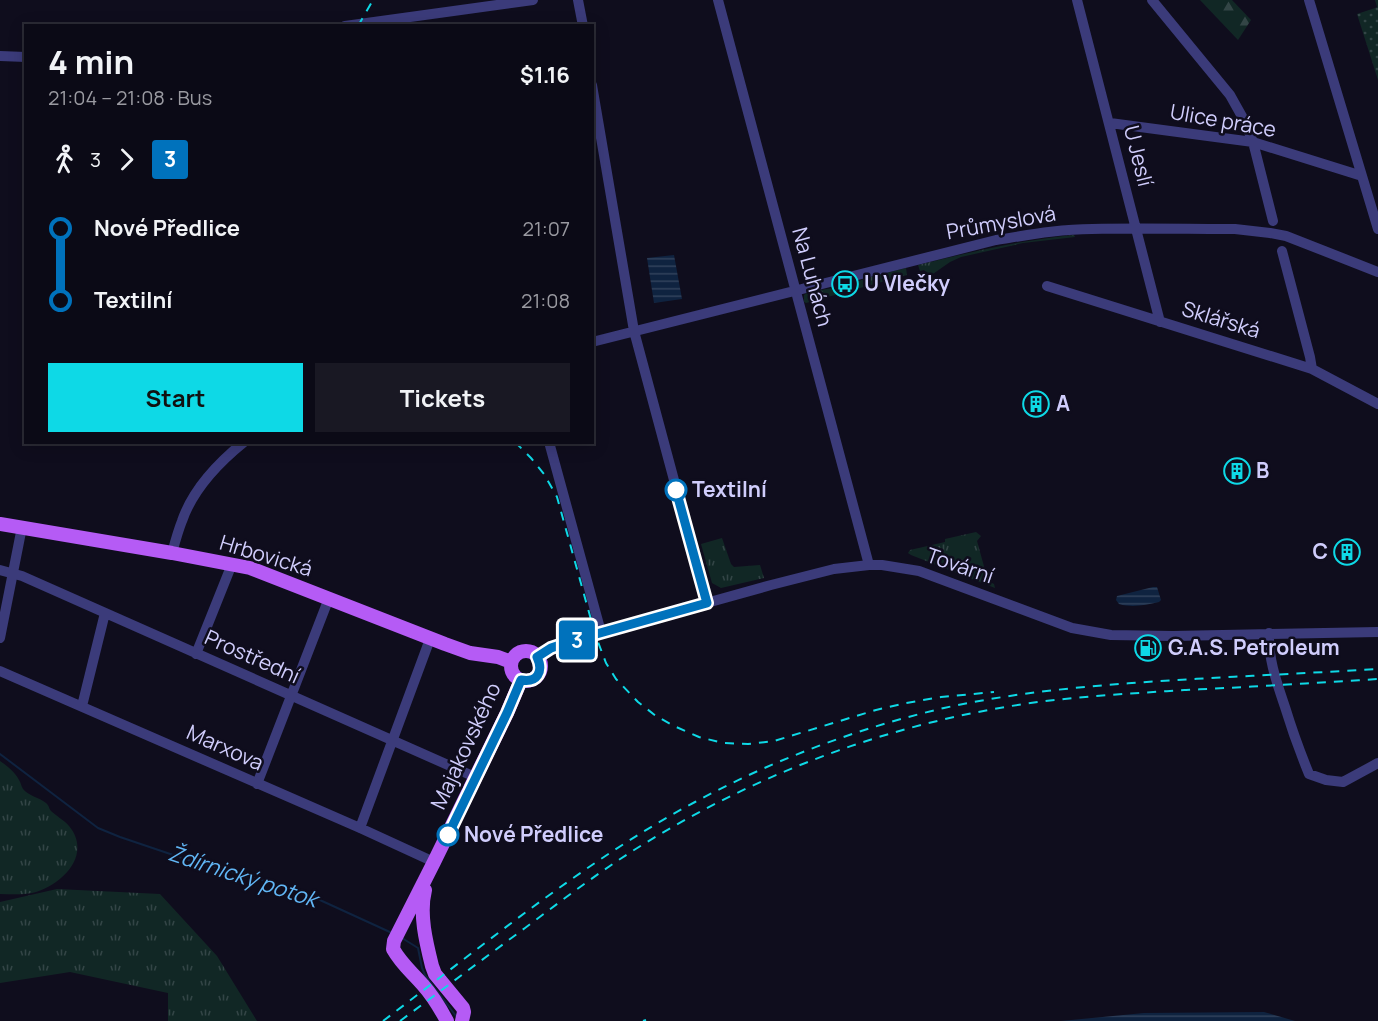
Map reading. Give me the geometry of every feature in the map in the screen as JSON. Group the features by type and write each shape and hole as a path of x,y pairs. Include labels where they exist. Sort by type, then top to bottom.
{"main road":[{"name":"Hrbovická","path":"0,524 250,568 430,639 512,662"},
{"path":"521,652 530,652 537,657 540,669 533,680 521,680 513,674 511,668 516,655 521,652"},
{"name":"Majakovského","path":"447,1021 436,1002 400,961 393,949 397,935 507,713 521,680"},
{"name":"Majakovského","path":"434,862 422,912 429,955 435,974 463,1008 465,1012 463,1019"}],"street":[{"path":"359,24 533,0"},
{"path":"578,0 583,24"},
{"name":"Na Luhách","path":"718,0 868,565"},
{"name":"U Jeslí","path":"1077,0 1160,322"},
{"path":"1152,0 1230,94 1244,120 1252,142 1273,221"},
{"path":"1309,0 1378,229"},
{"path":"0,56 24,57"},
{"path":"594,97 634,331 707,603"},
{"name":"Ulice práce","path":"1110,123 1252,142 1362,177"},
{"name":"Průmyslová","path":"634,331 996,240 1064,230 1235,229 1270,233 1303,242 1378,272"},
{"path":"1282,251 1312,369"},
{"name":"Sklářská","path":"1047,286 1312,369 1378,404"},
{"path":"594,341 634,331"},
{"path":"172,553 182,518 197,491 211,472 242,444"},
{"path":"550,444 601,632"},
{"path":"0,638 22,527"},
{"path":"196,654 232,564"},
{"name":"Tovární","path":"537,657 551,648 601,632 807,575 868,565 919,571 1072,628 1123,636 1378,632"},
{"name":"Prostřední","path":"0,570 14,573 475,777"},
{"path":"257,784 329,598"},
{"path":"82,706 105,613"},
{"path":"1269,633 1275,680 1299,752 1309,774 1326,780 1343,782 1378,763"},
{"path":"360,828 430,639"},
{"name":"Marxova","path":"0,671 434,862"}],"green space":[{"path":"1200,0 1232,0 1251,20 1238,40"},
{"path":"1375,0 1378,0 1378,80 1357,14 1377,7"},
{"path":"1074,235 1075,237 1023,243 961,257 930,276 924,270 920,271 918,265 1015,243"},
{"path":"906,268 907,275 804,302 804,295 808,292 840,287 841,289 866,278"},
{"path":"976,532 981,536 977,541 988,581 994,584 995,588 908,553 910,550 945,542 945,539"},
{"path":"722,538 734,567 760,565 764,578 721,588 712,583 701,544"},
{"path":"0,761 15,774 25,791 46,803 51,811 69,826 75,837 77,848 70,868 53,884 32,893 0,894"},
{"path":"57,889 160,894 217,956 257,1021 168,1021 168,993 70,972 0,983 0,902"}],"water":[{"path":"674,255 682,299 654,303 647,258"},
{"path":"1157,587 1161,600 1159,602 1129,606 1119,604 1116,600 1117,596"},
{"path":"1264,1012 1295,1021 1061,1021 1144,1013"}],"waterway":[{"name":"Ždírnický potok","path":"0,754 98,828 188,860 294,889 392,933"},
{"name":"Ždírnický potok","path":"402,938 418,948 425,975 456,1016"}],"railway":[{"path":"359,24 373,0"},
{"path":"517,444 544,474 557,497 595,634 606,663 616,679 638,702 674,726 699,737 723,743 748,744 774,741 906,703 994,692"},
{"path":"383,1021 535,906 613,851 695,802 755,772 848,735 944,708 1031,693 1148,682 1378,669"},
{"path":"400,1021 615,862 729,797 814,759 948,718 1042,702 1090,696 1378,679"}],"bus line":[{"name":"3","path":"448,835 521,680 533,680 538,675 540,664 537,657 551,648 575,640 707,603 676,490"}],"place":[{"name":"U Vlečky","path":"845,284"},
{"name":"A","path":"1036,404"},
{"name":"B","path":"1237,471"},
{"name":"Textilní","path":"676,490"},
{"name":"C","path":"1347,552"},
{"name":"G.A.S. Petroleum","path":"1148,648"},
{"name":"Nové Předlice","path":"448,835"}]}
